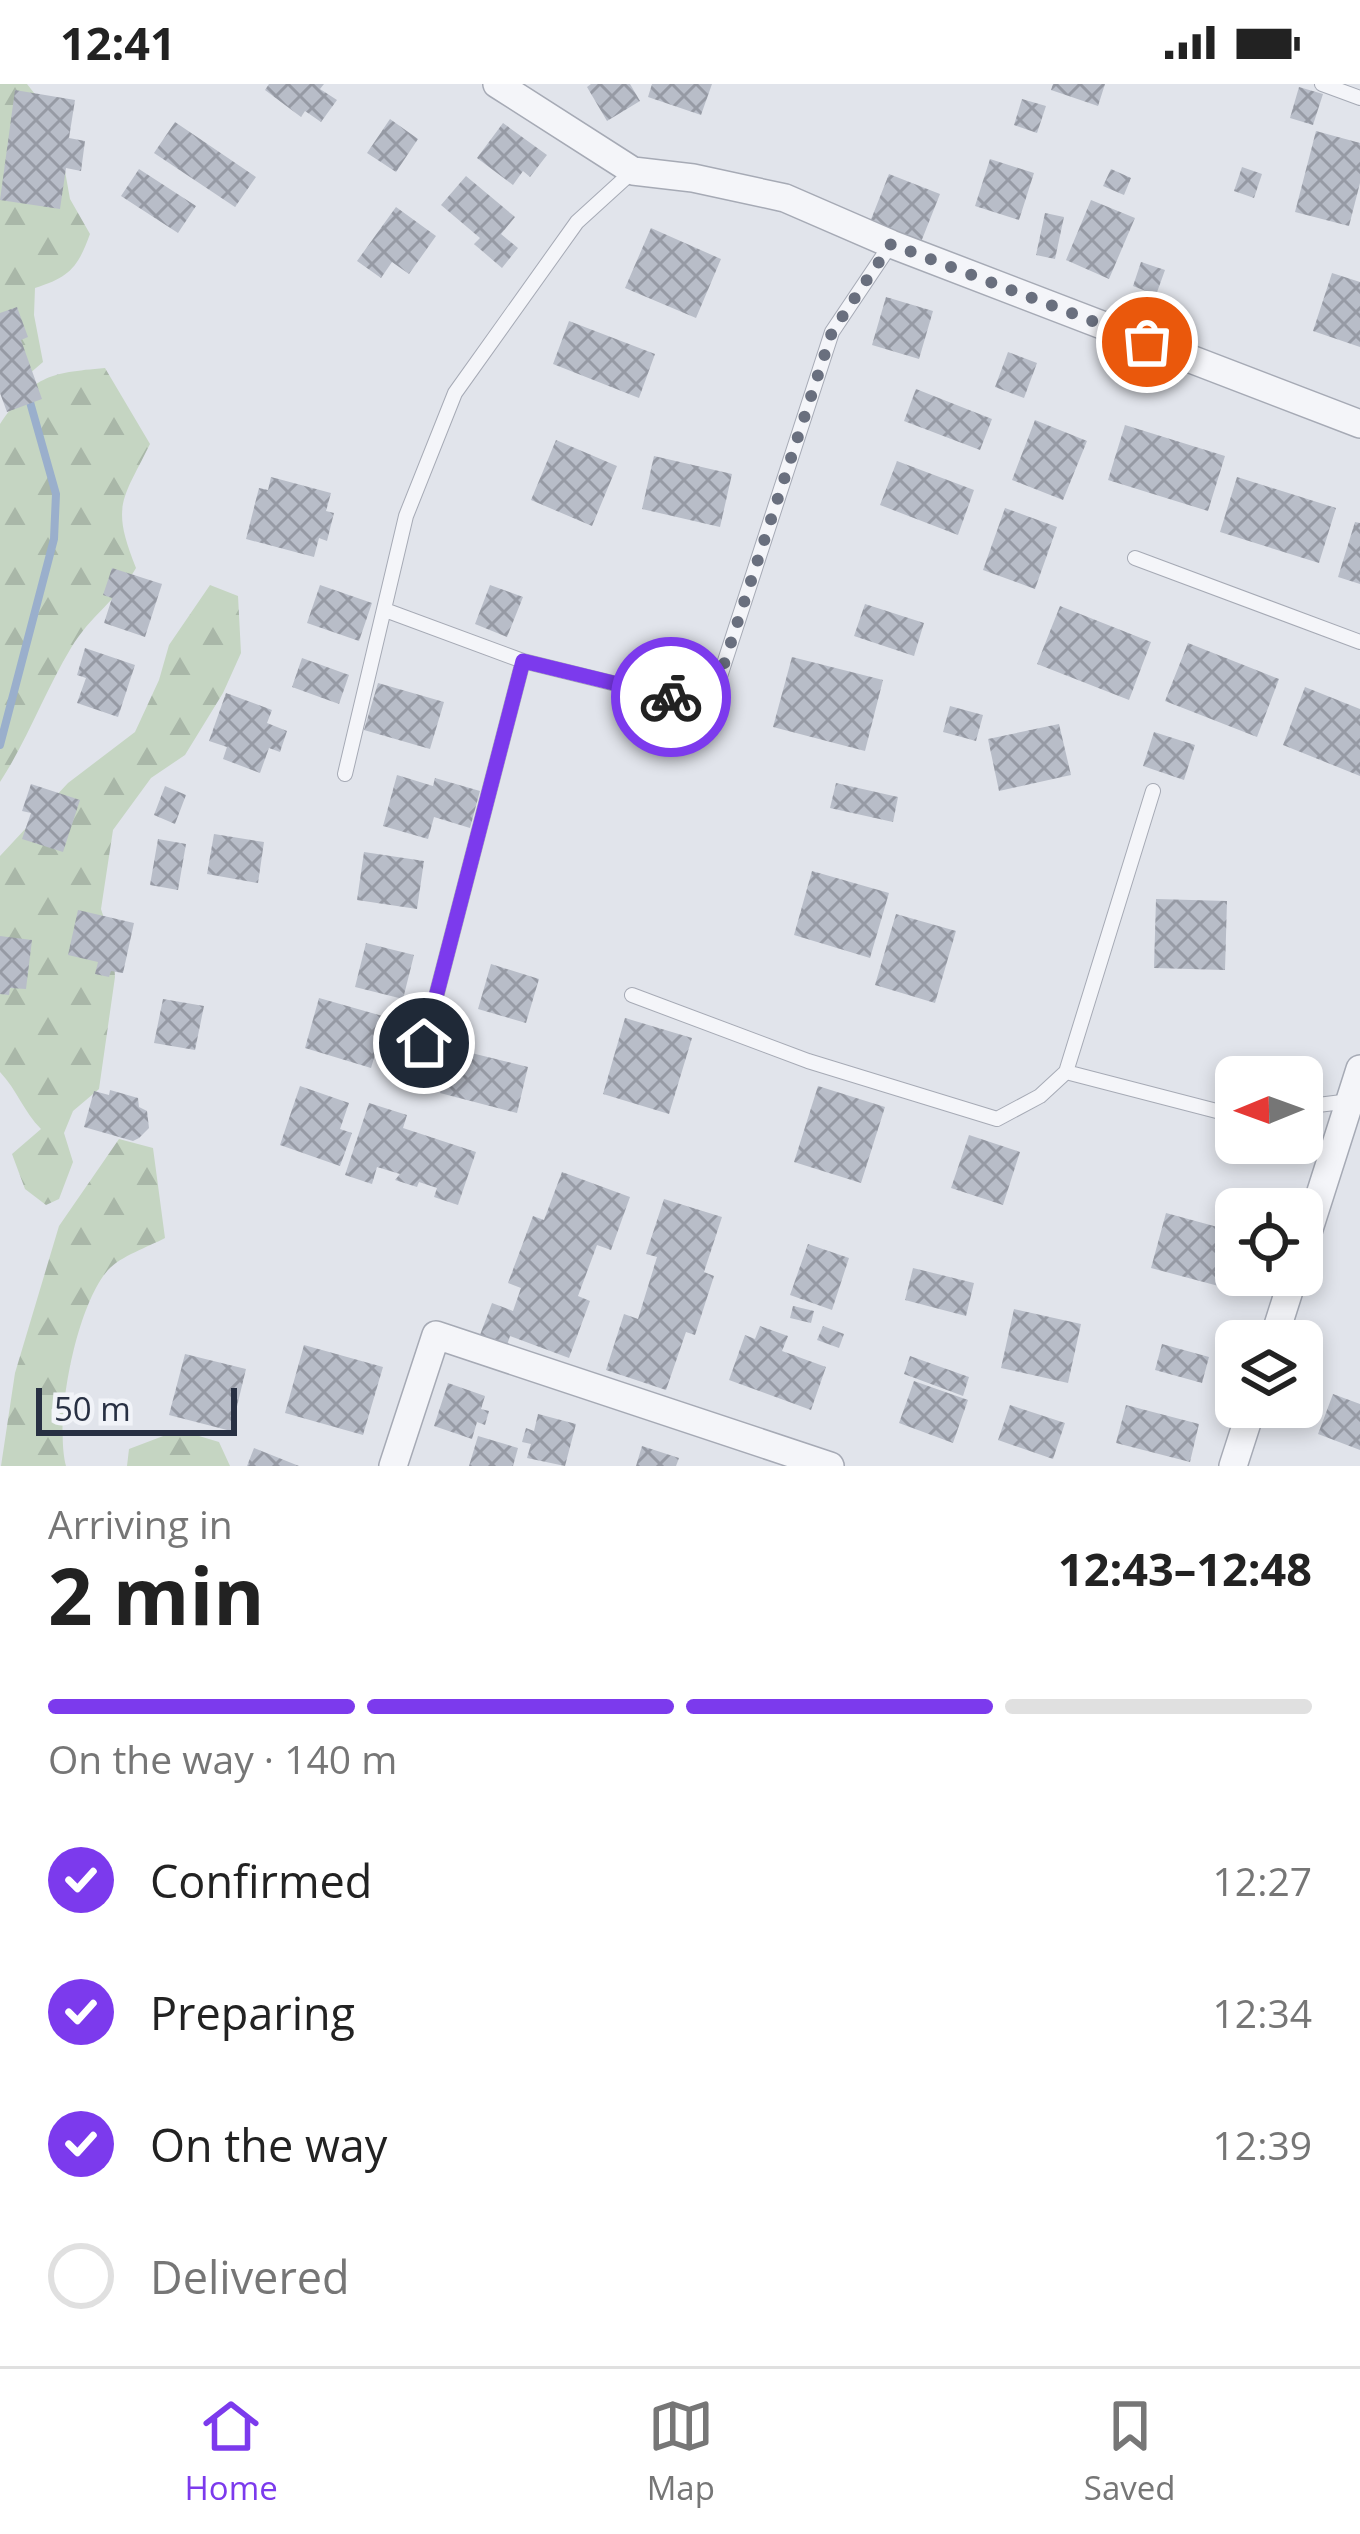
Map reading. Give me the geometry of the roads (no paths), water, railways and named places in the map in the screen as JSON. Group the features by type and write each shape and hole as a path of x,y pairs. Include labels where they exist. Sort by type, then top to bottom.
{"street":[{"path":"496,84 633,171 693,178 785,198 891,244 1360,424"},
{"path":"1322,1188 1360,1069"},
{"path":"393,1466 436,1335 830,1466"},
{"path":"1233,1466 1245,1428"}],"lane":[{"path":"1322,84 1360,98"},
{"path":"345,774 406,516 455,393 577,222 633,171"},
{"path":"385,610 523,661 710,707 832,332 891,244"},
{"path":"1136,558 1360,642"},
{"path":"424,1043 523,661"},
{"path":"632,995 808,1061 997,1119 1040,1096 1066,1072 1153,790"},
{"path":"1066,1072 1215,1111"},
{"path":"1323,1104 1350,1101"}],"waterway":[{"path":"0,745 54,539 56,494 28,395"}]}
